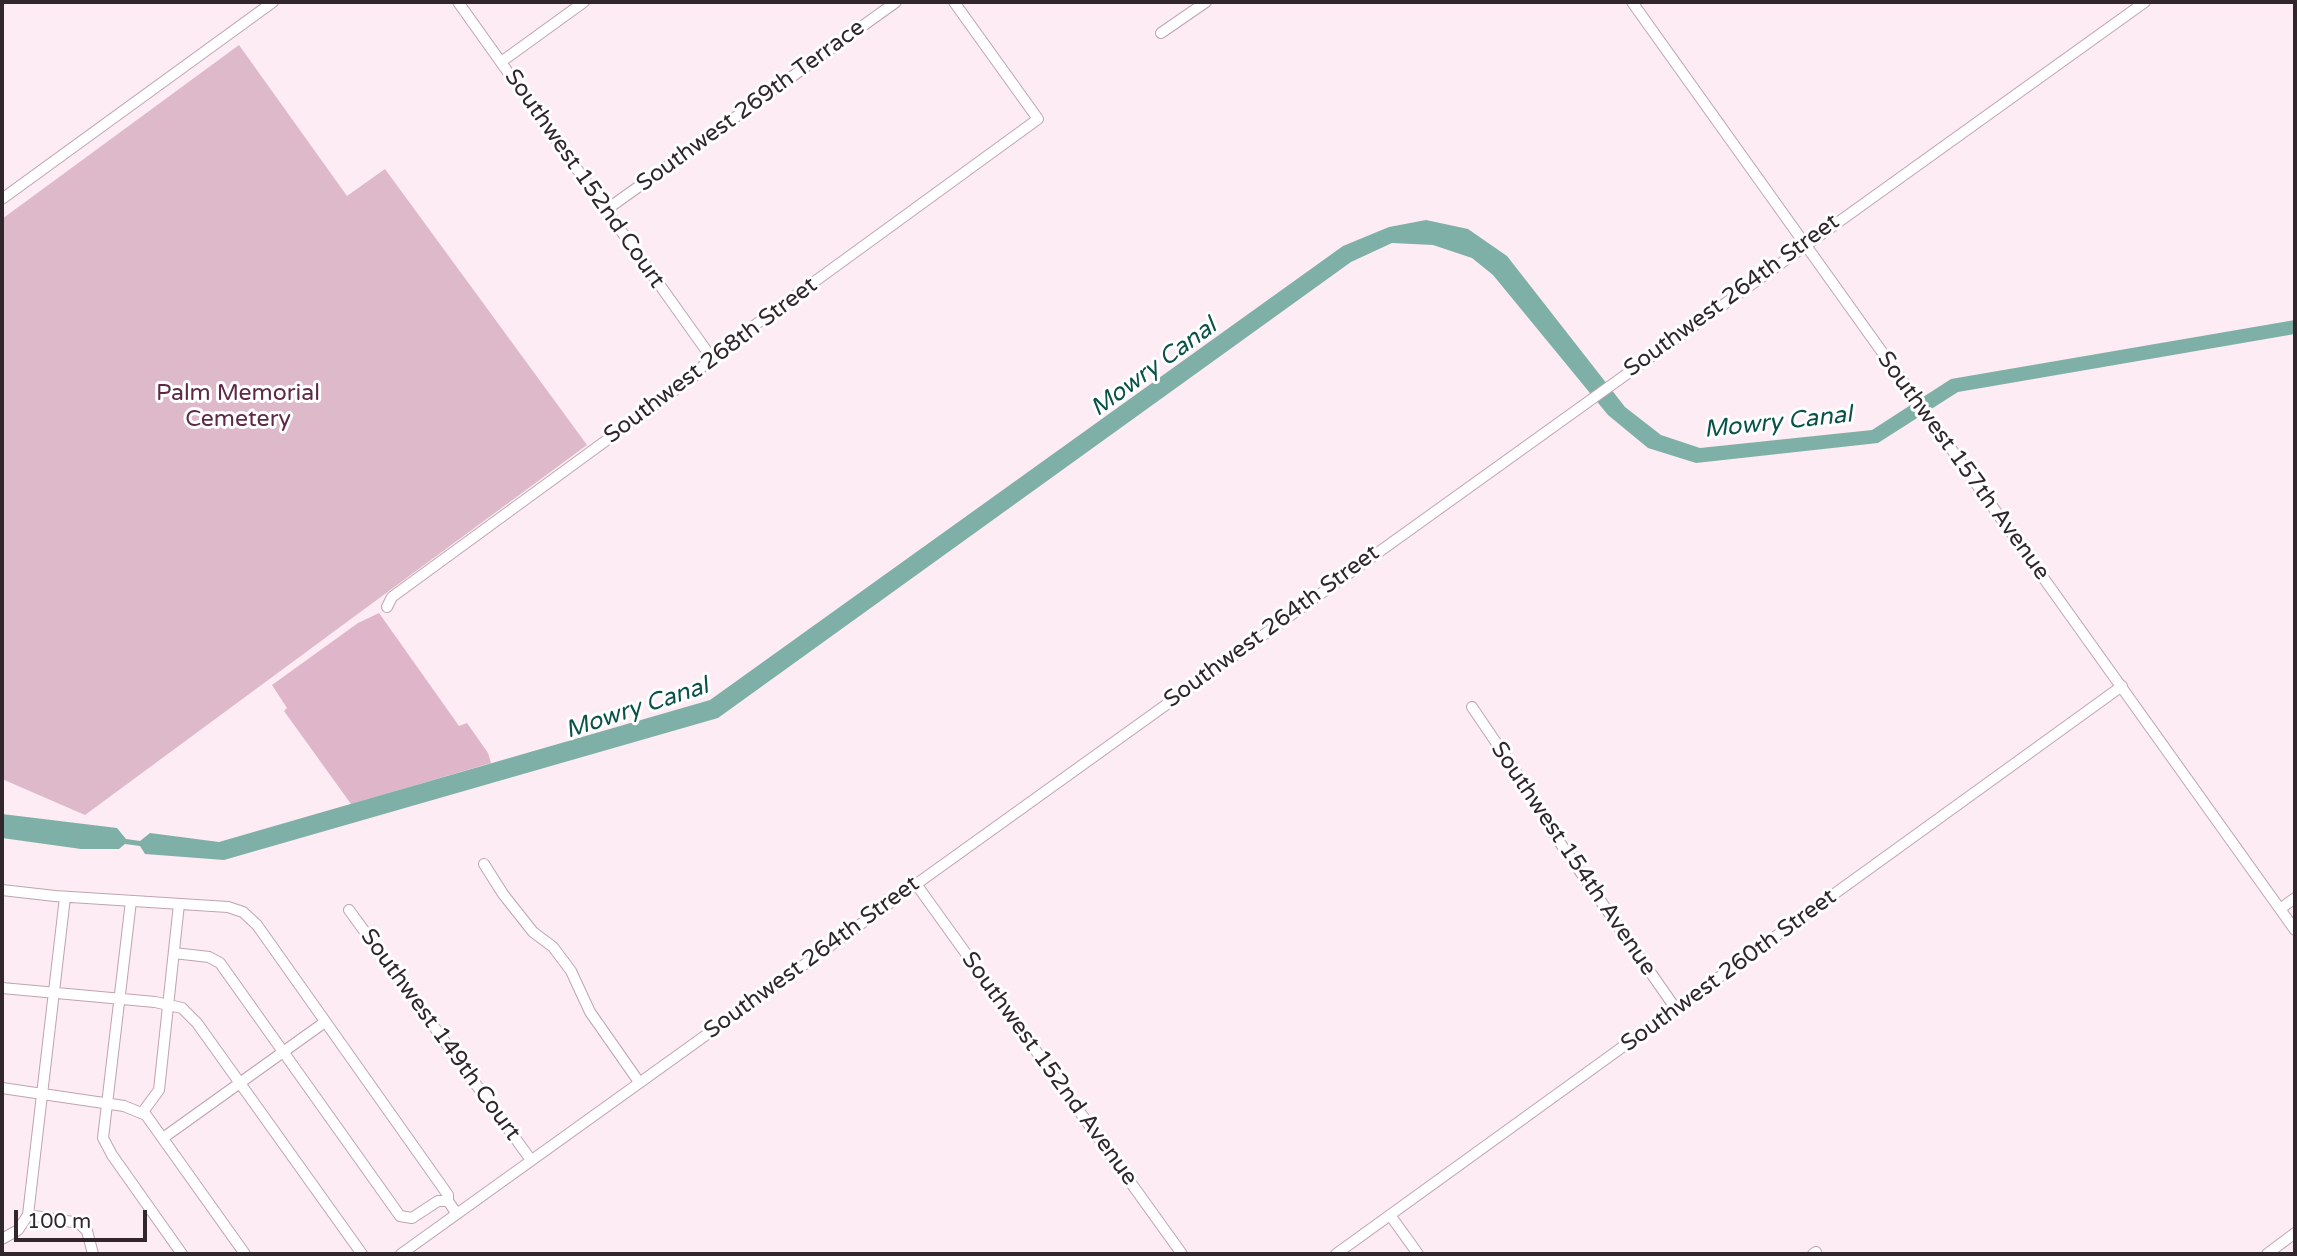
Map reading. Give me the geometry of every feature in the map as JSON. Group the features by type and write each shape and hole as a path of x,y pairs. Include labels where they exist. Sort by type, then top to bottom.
{"street":[{"path":"2,199 273,2"},
{"name":"Southwest 152nd Court","path":"458,2 711,357"},
{"path":"501,62 584,2"},
{"name":"Southwest 269th Terrace","path":"606,210 896,2"},
{"name":"Southwest 268th Street","path":"387,607 392,597 693,377 711,357 1038,119 954,2"},
{"path":"1161,33 1206,2"},
{"name":"Southwest 157th Avenue","path":"1632,2 2295,930"},
{"name":"Southwest 264th Street","path":"401,1254 2145,2"},
{"name":"Southwest 260th Street","path":"1335,1254 2122,686"},
{"name":"Southwest 154th Avenue","path":"1472,708 1527,788 1556,837 1676,1009"},
{"path":"484,864 503,894 533,932 553,947 571,971 590,1012 639,1082"},
{"name":"Southwest 152nd Avenue","path":"916,884 1182,1254"},
{"path":"2,890 239,910 250,918 325,1022 448,1195 448,1201 457,1214"},
{"path":"2,1238 18,1230 28,1214 65,897"},
{"path":"2280,909 2295,898"},
{"path":"131,901 104,1143 182,1254"},
{"path":"142,1113 159,1090 179,904"},
{"name":"Southwest 149th Court","path":"349,910 531,1160"},
{"path":"174,953 217,960 400,1216 412,1218 436,1202 448,1201"},
{"path":"2,988 168,1004 182,1008 194,1019 362,1254"},
{"path":"163,1138 325,1022"},
{"path":"2,1088 130,1108 142,1113 163,1138 245,1254"},
{"path":"28,1214 79,1223 87,1231 93,1254"},
{"path":"1390,1215 1418,1254"},
{"path":"2267,1254 2295,1233"}],"green space":[{"name":"Palm Memorial Cemetery","path":"239,45 347,196 385,169 587,445 85,815 2,779 2,219"}],"shaded area":[{"path":"1426,220 1468,229 1507,256 1625,407 1661,435 1700,448 1872,430 1951,379 2295,320 2295,334 1958,392 1878,443 1696,463 1648,448 1608,415 1493,275 1472,258 1433,245 1392,243 1351,262 718,718 224,860 145,854 140,846 125,844 119,849 81,849 2,838 2,814 117,828 126,839 140,841 150,833 219,842 710,700 1343,246 1389,227"},
{"path":"379,613 459,726 467,723 488,753 491,763 351,804 284,711 287,708 272,685 358,623"}],"water label":[{"name":"Mowry Canal","path":"1154,368"},
{"name":"Mowry Canal","path":"1778,423"},
{"name":"Mowry Canal","path":"637,709"}]}
